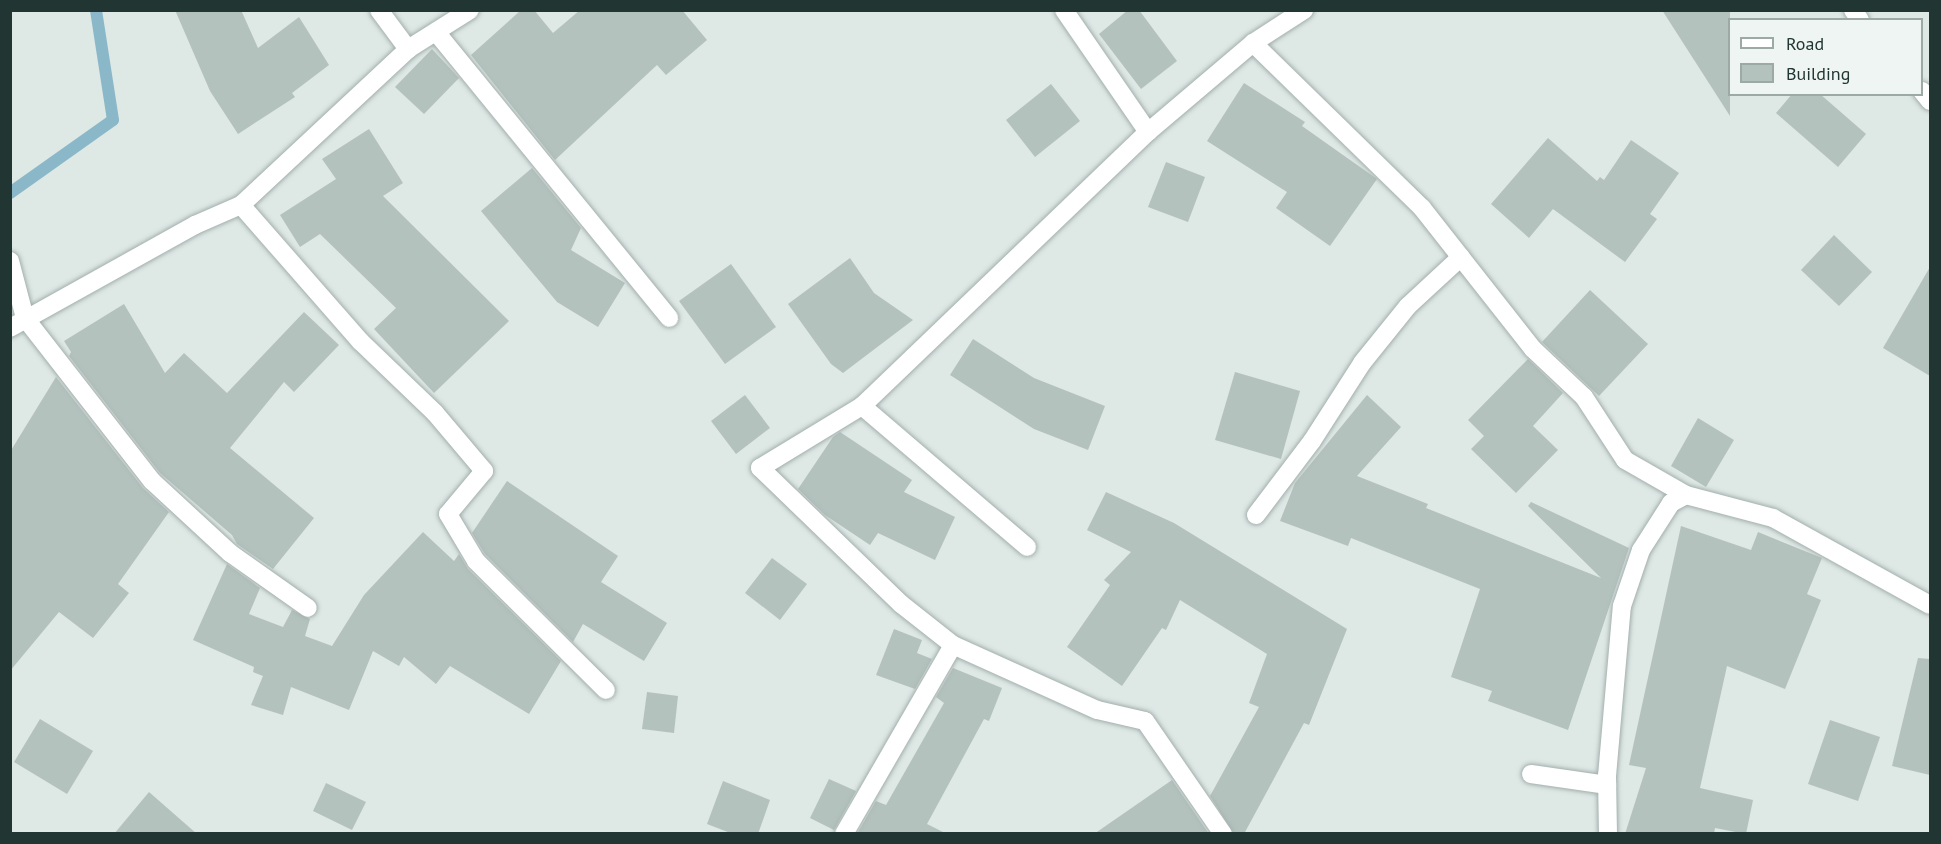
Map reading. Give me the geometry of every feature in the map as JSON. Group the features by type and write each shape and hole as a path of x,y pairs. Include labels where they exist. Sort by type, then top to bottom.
{"street":[{"path":"379,10 408,49"},
{"path":"18,323 195,225 241,205 408,49 470,10"},
{"path":"1064,10 1148,132"},
{"path":"1223,834 1145,721 1097,710 953,645 901,604 760,468 862,406 1148,132 1253,43 1304,10"},
{"path":"436,32 669,318"},
{"path":"1253,43 1422,208 1533,349 1584,397 1625,460 1686,495 1773,518 1930,605"},
{"path":"241,205 360,341 435,413 483,471 448,514 476,561 606,690"},
{"path":"1256,515 1312,441 1362,363 1408,306 1461,257"},
{"path":"10,261 18,323 153,481 230,553 308,608"},
{"path":"862,406 1028,547"},
{"path":"1608,834 1607,785 1622,606 1641,550 1671,503 1686,495"},
{"path":"844,834 953,645"},
{"path":"1531,774 1607,785"}],"building":[{"path":"175,10 241,10 258,48 299,17 329,65 292,93 295,97 238,134 210,91"},
{"path":"521,10 534,10 553,33 580,10 682,10 707,40 666,75 657,65 555,160 471,55"},
{"path":"1128,10 1139,10 1177,61 1141,89 1099,34"},
{"path":"1662,10 1730,10 1730,18 1728,18 1728,96 1730,96 1730,116"},
{"path":"432,49 459,78 424,114 395,87"},
{"path":"1244,83 1305,122 1302,126 1377,179 1330,246 1276,208 1287,192 1207,141"},
{"path":"1051,84 1080,121 1035,157 1006,120"},
{"path":"1790,96 1822,96 1866,134 1838,167 1776,113"},
{"path":"369,129 403,183 383,196 509,321 434,393 374,329 396,308 320,234 300,247 280,215 336,179 322,159"},
{"path":"1548,138 1597,181 1600,177 1604,180 1631,140 1679,173 1650,214 1657,219 1625,262 1553,209 1529,238 1491,204"},
{"path":"1166,162 1205,177 1188,222 1148,207"},
{"path":"532,168 581,228 571,250 625,283 598,327 557,302 481,211"},
{"path":"1834,235 1872,272 1839,306 1801,270"},
{"path":"850,258 874,293 913,320 843,373 831,364 788,304"},
{"path":"731,264 776,327 725,364 679,301"},
{"path":"1930,267 1930,376 1883,348"},
{"path":"1590,290 1648,344 1599,396 1542,342"},
{"path":"124,304 165,373 184,353 227,393 304,312 339,345 294,392 284,382 230,448 314,518 273,569 237,544 232,535 160,473 69,356 71,352 64,341"},
{"path":"973,339 1034,378 1105,406 1088,450 1034,429 950,375"},
{"path":"1528,359 1563,393 1533,426 1558,450 1516,493 1471,449 1484,436 1468,420"},
{"path":"1235,372 1300,391 1281,459 1215,440"},
{"path":"56,377 143,488 169,512 118,584 129,593 93,638 59,612 10,671 10,452"},
{"path":"745,395 770,428 736,454 711,421"},
{"path":"1367,395 1401,427 1357,476 1428,504 1426,508 1601,578 1528,506 1531,502 1629,548 1568,730 1488,701 1492,691 1451,677 1480,589 1351,538 1348,546 1280,521 1295,483"},
{"path":"1698,418 1734,440 1706,487 1671,466"},
{"path":"840,432 912,480 904,492 955,517 935,560 878,533 870,545 825,515 798,489 833,437"},
{"path":"507,481 618,556 601,582 667,623 644,661 583,624 573,642 485,554 472,533"},
{"path":"1106,492 1174,523 1347,629 1309,725 1304,723 1244,834 1234,834 1210,796 1259,707 1249,703 1267,654 1180,600 1166,630 1162,628 1122,686 1067,647 1110,585 1104,580 1131,552 1087,530"},
{"path":"1681,526 1751,550 1758,532 1822,558 1807,594 1821,600 1785,689 1727,666 1700,788 1753,800 1746,834 1715,828 1714,834 1625,834 1646,768 1629,765"},
{"path":"423,532 454,561 459,554 468,569 561,661 529,714 450,666 436,684 404,657 399,666 373,651 349,710 291,687 283,715 251,705 263,676 253,672 254,667 193,640 227,564 260,588 249,614 283,627 292,610 310,619 305,636 332,646 364,595"},
{"path":"772,558 807,584 780,620 745,593"},
{"path":"894,629 922,640 917,653 932,659 915,689 876,675"},
{"path":"1918,658 1930,659 1930,775 1892,766"},
{"path":"953,668 1002,688 989,721 984,719 927,824 947,834 857,834 876,801 886,805 944,703 936,697"},
{"path":"647,692 678,696 674,733 642,729"},
{"path":"40,719 93,751 67,794 14,762"},
{"path":"1830,720 1880,737 1858,801 1808,784"},
{"path":"829,779 856,791 834,830 810,818"},
{"path":"1172,780 1209,834 1094,834"},
{"path":"723,781 770,800 758,834 733,834 707,824"},
{"path":"326,783 366,802 352,830 313,811"},
{"path":"149,792 197,834 114,834"}],"waterway":[{"path":"10,193 113,120 96,10"}]}
